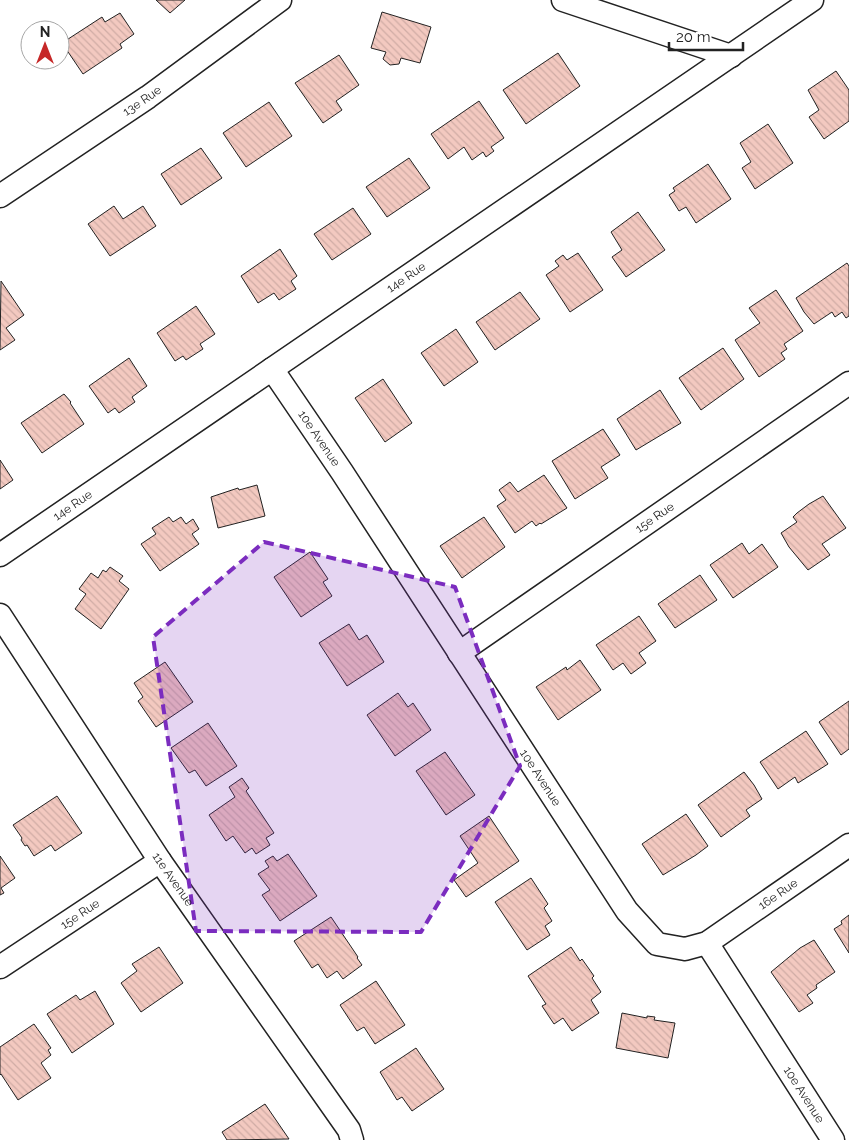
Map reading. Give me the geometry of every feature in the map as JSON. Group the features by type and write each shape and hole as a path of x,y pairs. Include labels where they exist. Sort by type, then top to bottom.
{"street":[{"name":"13e Rue","path":"0,196 148,97 280,0"},
{"path":"564,0 731,56"},
{"name":"14e Rue","path":"0,555 812,0"},
{"name":"10e Avenue","path":"272,369 342,472 626,911 656,944 685,949 707,943 833,1140"},
{"name":"15e Rue","path":"459,653 849,383"},
{"name":"11e Avenue","path":"0,615 160,860 349,1130 352,1140"},
{"name":"16e Rue","path":"707,943 849,845"},
{"name":"15e Rue","path":"0,968 160,860"}],"highlighted area":[{"path":"264,542 455,587 520,766 421,932 196,931 153,637"}],"building":[{"path":"156,0 185,0 170,13"},
{"path":"382,12 431,27 420,63 401,58 399,64 390,65 383,59 386,52 371,48"},
{"path":"120,13 134,34 120,44 122,48 83,74 70,55 70,38 102,17 105,22"},
{"path":"558,53 580,86 526,124 503,90"},
{"path":"339,55 359,85 336,101 342,110 323,123 295,83"},
{"path":"836,71 849,90 849,121 824,139 809,117 819,110 808,90"},
{"path":"479,101 504,138 491,147 494,151 486,157 483,152 472,160 464,147 448,159 431,134"},
{"path":"269,102 292,136 246,167 223,133"},
{"path":"768,124 793,163 755,189 742,168 751,162 740,143"},
{"path":"201,148 222,178 181,205 161,174"},
{"path":"409,158 430,188 387,217 366,187"},
{"path":"708,164 731,199 696,223 686,207 679,211 669,195 675,191 673,188"},
{"path":"114,206 123,219 143,206 156,226 110,256 88,224"},
{"path":"353,208 371,234 332,260 314,234"},
{"path":"638,212 665,250 626,277 612,257 622,250 611,232"},
{"path":"280,249 297,276 291,281 296,289 279,300 274,293 258,303 241,276"},
{"path":"578,253 603,290 570,312 546,275 559,266 555,261 563,255 567,260"},
{"path":"847,263 849,266 849,316 846,318 842,312 835,317 832,312 814,324 796,298"},
{"path":"1,281 24,315 6,328 15,340 0,350"},
{"path":"776,290 803,331 784,344 787,349 781,353 785,359 759,377 735,340 760,323 749,308"},
{"path":"520,292 540,319 495,350 476,322"},
{"path":"196,306 215,334 200,344 203,349 186,360 183,356 175,361 157,333"},
{"path":"456,329 478,362 444,386 421,353"},
{"path":"723,348 744,379 701,410 679,378"},
{"path":"129,358 147,386 132,397 135,402 119,413 115,408 108,413 89,386"},
{"path":"383,379 412,423 385,442 355,398"},
{"path":"660,390 681,423 636,450 617,419"},
{"path":"64,394 84,424 42,453 21,423"},
{"path":"603,429 620,455 601,467 608,478 575,499 552,461"},
{"path":"0,460 13,480 0,489"},
{"path":"544,475 567,508 536,526 532,521 515,533 497,506 506,500 499,490 510,482 518,492"},
{"path":"257,485 265,516 218,528 211,497 238,488 239,490"},
{"path":"823,496 846,528 822,544 830,555 808,570 789,547 781,533 797,522 793,517 797,513"},
{"path":"169,517 173,522 181,517 186,524 193,519 199,529 192,534 199,544 160,571 141,544 156,534 152,528"},
{"path":"484,517 505,547 462,578 440,546"},
{"path":"742,543 749,554 762,544 778,567 733,598 710,565"},
{"path":"310,552 328,579 323,582 332,596 301,617 274,577"},
{"path":"110,567 123,576 119,581 129,589 101,629 75,609 86,594 79,589 91,573 98,578 103,570 106,572"},
{"path":"700,575 717,600 675,628 658,604"},
{"path":"639,616 656,641 639,653 646,663 631,674 623,663 613,670 596,645"},
{"path":"349,624 359,640 367,635 384,662 347,686 319,643"},
{"path":"580,660 601,690 558,720 536,687 566,667 567,670"},
{"path":"165,662 193,702 156,727 138,701 143,697 134,683"},
{"path":"398,693 408,707 413,703 431,730 395,756 367,715"},
{"path":"849,701 849,749 841,755 819,722"},
{"path":"208,723 237,766 206,786 195,770 189,773 171,748"},
{"path":"806,731 828,764 798,783 795,777 778,789 760,762"},
{"path":"445,752 475,795 446,815 416,771"},
{"path":"744,772 762,799 746,810 750,816 721,837 698,805"},
{"path":"242,778 249,788 246,791 274,833 266,838 270,845 256,854 252,848 245,853 233,836 226,841 209,815 235,797 229,787"},
{"path":"57,796 82,833 55,851 51,845 34,856 27,845 25,846 13,825"},
{"path":"686,814 708,846 663,875 642,844"},
{"path":"489,816 519,861 466,897 454,880 478,863 460,836"},
{"path":"288,854 317,896 280,921 262,895 270,890 258,874 269,867 265,861 273,856 277,861"},
{"path":"0,856 15,878 1,888 4,893 0,895"},
{"path":"531,878 548,904 544,908 552,921 545,926 550,935 527,950 495,902"},
{"path":"849,915 849,953 834,929 842,924 841,921"},
{"path":"331,917 362,965 343,979 337,971 327,978 318,964 312,968 294,941"},
{"path":"814,940 835,972 816,985 817,988 807,995 813,1003 799,1012 771,972 800,948"},
{"path":"159,947 183,983 141,1012 121,983 137,971 132,964"},
{"path":"571,947 580,961 582,959 594,976 592,978 601,992 591,1000 599,1013 572,1031 563,1018 554,1024 542,1006 546,1004 528,976"},
{"path":"376,981 405,1025 375,1044 364,1027 357,1031 340,1005"},
{"path":"95,991 114,1024 72,1053 47,1014 76,995 80,1000"},
{"path":"622,1013 647,1018 647,1016 655,1017 654,1020 675,1023 668,1058 616,1048"},
{"path":"34,1024 51,1048 48,1050 51,1055 41,1063 51,1078 18,1100 0,1075 0,1047"},
{"path":"416,1048 444,1089 412,1111 402,1097 397,1100 380,1072"},
{"path":"265,1104 289,1139 227,1140 222,1132"}]}
